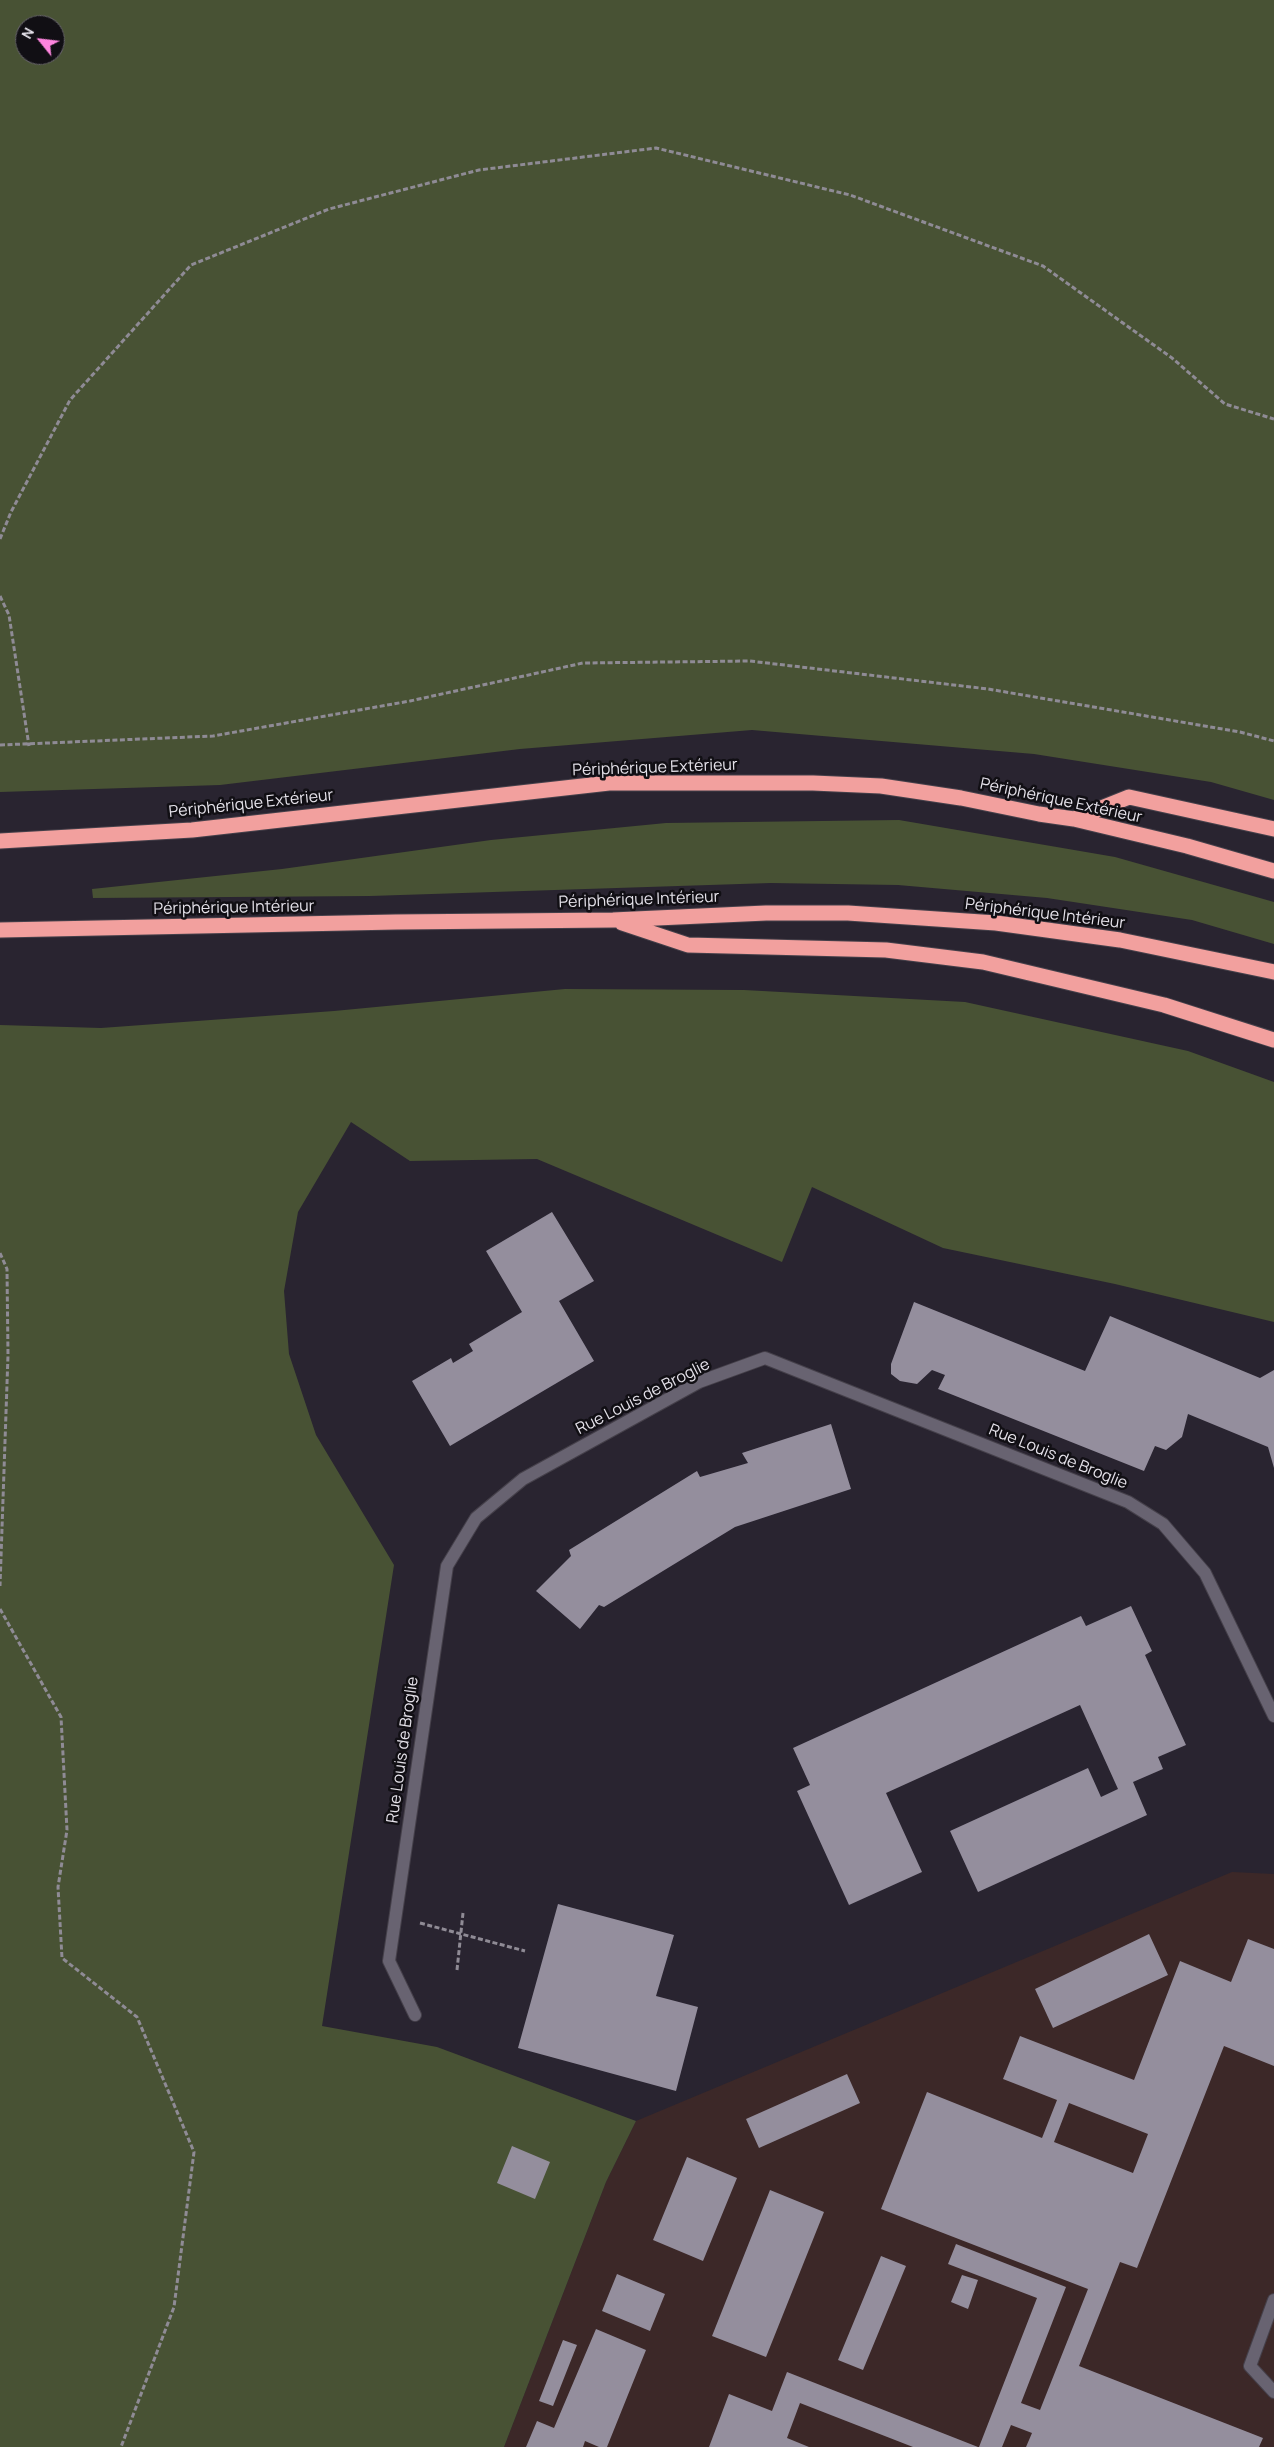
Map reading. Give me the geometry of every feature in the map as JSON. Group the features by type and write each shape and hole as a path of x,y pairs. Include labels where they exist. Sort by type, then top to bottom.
{"highway":[{"name":"Périphérique Extérieur","path":"0,841 192,830 610,784 732,782 881,786 961,798 1074,819 1187,846 1274,871"},
{"path":"1074,819 1129,797 1274,829"},
{"name":"Périphérique Intérieur","path":"0,930 396,922 613,920 766,913 848,913 987,922 1120,940 1274,972"},
{"path":"613,920 688,945 886,950 984,962 1164,1004 1274,1040"}],"street":[{"name":"Rue Louis de Broglie","path":"415,2015 389,1961 447,1566 476,1518 523,1479 699,1382 765,1358 1128,1502 1163,1524 1205,1573 1274,1716"},
{"path":"1274,2300 1250,2366 1274,2392"}],"path":[{"path":"0,539 11,512 70,400 192,265 329,209 479,170 656,148 850,195 1043,266 1172,358 1225,404 1274,419"},
{"path":"0,596 9,616 29,746"},
{"path":"0,745 29,746 213,736 410,701 583,663 750,661 988,689 1240,732 1274,741"},
{"path":"0,1253 7,1269 8,1355 0,1586"},
{"path":"0,1609 61,1717 68,1830 58,1888 62,1958 137,2017 194,2152 174,2307 121,2447"},
{"path":"457,1970 463,1913"},
{"path":"395,1917 525,1951"}],"shaded area":[{"path":"1232,1872 1274,1874 1274,2447 504,2447 606,2182 636,2121"}],"green space":[{"path":"0,0 1274,0 1274,800 1211,782 1034,754 752,730 520,749 220,785 0,792"},
{"path":"899,820 1115,857 1274,902 1274,944 1192,920 1047,898 898,885 771,883 370,896 93,898 92,889 282,869 491,840 666,823"},
{"path":"565,989 744,990 965,1002 1188,1051 1274,1082 1274,1322 1115,1284 943,1248 812,1187 782,1262 537,1159 410,1161 351,1122 298,1212 284,1291 289,1354 316,1435 394,1565 322,2026 437,2047 636,2121 606,2182 504,2447 0,2447 0,1025 101,1028 334,1011"}],"building":[{"path":"552,1212 594,1281 559,1301 594,1361 450,1446 412,1381 451,1358 453,1363 473,1351 469,1344 522,1312 486,1251"},
{"path":"914,1302 1085,1371 1110,1316 1260,1378 1274,1370 1274,1468 1268,1447 1188,1414 1182,1437 1166,1450 1155,1446 1144,1471 938,1389 945,1375 932,1370 917,1384 900,1381 891,1374 891,1364"},
{"path":"831,1424 851,1489 735,1527 604,1607 599,1605 580,1629 536,1591 571,1556 569,1550 697,1471 700,1477 748,1463 742,1453"},
{"path":"1131,1606 1152,1651 1145,1655 1186,1745 1158,1757 1163,1769 1133,1782 1147,1815 978,1892 950,1831 1088,1768 1101,1797 1118,1789 1080,1705 886,1793 922,1872 849,1905 797,1791 810,1785 793,1748 1081,1616 1086,1626"},
{"path":"558,1904 674,1935 656,1996 698,2007 676,2091 518,2048"},
{"path":"1149,1934 1168,1975 1053,2028 1035,1989"},
{"path":"1248,1939 1274,1949 1274,2066 1224,2046 1137,2268 1120,2262 1079,2366 1263,2438 1259,2447 1026,2447 1032,2433 1011,2425 1002,2447 979,2447 1037,2298 948,2264 956,2244 1066,2287 1021,2403 1040,2410 1088,2289 881,2209 927,2092 1042,2138 1057,2100 1003,2079 1020,2036 1134,2080 1180,1961 1231,1982","holes":["1069,2103 1148,2134 1133,2173 1054,2142"]},
{"path":"847,2074 860,2103 759,2148 746,2119"},
{"path":"512,2146 550,2162 535,2199 497,2183"},
{"path":"687,2157 737,2178 703,2261 653,2240"},
{"path":"770,2190 824,2212 766,2357 712,2336"},
{"path":"881,2256 906,2266 863,2370 838,2360"},
{"path":"617,2274 665,2294 650,2331 602,2311"},
{"path":"962,2275 978,2280 968,2309 951,2302"},
{"path":"596,2329 646,2350 607,2447 599,2447 585,2441 583,2447 526,2447 537,2421 554,2428"},
{"path":"563,2340 577,2345 553,2406 539,2401"},
{"path":"787,2372 978,2447 913,2447 800,2403 787,2438 809,2447 709,2447 729,2394 772,2411"}]}
